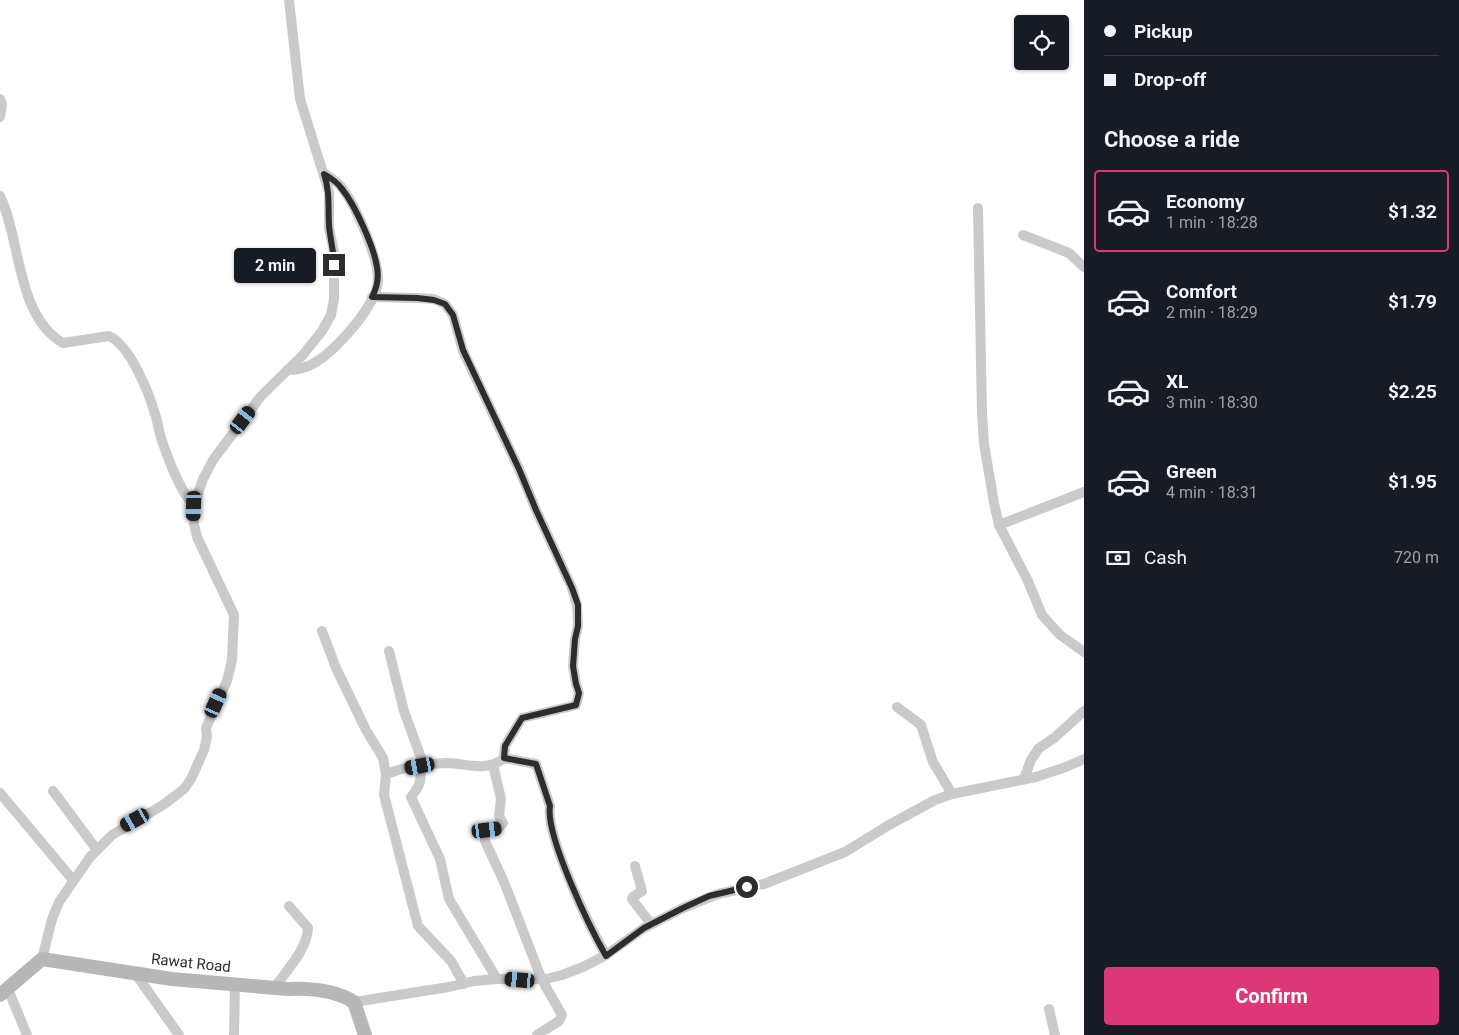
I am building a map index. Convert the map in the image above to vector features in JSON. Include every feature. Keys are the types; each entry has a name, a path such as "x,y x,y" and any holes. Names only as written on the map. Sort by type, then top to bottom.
{"main road":[{"name":"Rawat Road","path":"42,960 235,984 274,988 302,988 344,996 354,1002"},
{"path":"4,992 42,960"},
{"path":"354,1002 365,1035"}],"street":[{"path":"42,960 52,919 59,902 73,880 97,850 112,835 163,805 184,789 191,779 204,750 207,737 206,728 226,681 232,660 234,615 197,537 194,524 194,506 202,479 213,460 260,396 312,345 331,315 334,299 334,252 330,228 329,192 300,99 289,0"},
{"path":"0,99 2,104 0,117"},
{"path":"287,370 303,368 316,362 336,346 347,335 372,297 378,280 378,267 360,221 342,188 324,174"},
{"path":"0,196 7,212 26,292 36,314 51,334 63,343 109,336 122,345 136,368 150,401 176,476 187,498 194,506"},
{"path":"978,208 984,444 999,524 1027,579 1042,615 1060,635 1084,652"},
{"path":"1023,235 1069,253 1084,267"},
{"path":"372,297 434,300 445,304 453,315 463,350 519,469 578,605 578,626 573,666 579,693 576,705 522,718 505,746 504,758"},
{"path":"999,524 1084,492"},
{"path":"322,631 340,677 366,730 383,758 386,774 384,795 418,926 451,961 464,984"},
{"path":"389,650 404,711 422,766 419,786 411,796 440,859 449,899 497,979"},
{"path":"897,707 921,725 933,762 952,794"},
{"path":"1024,780 1031,760 1039,748 1054,738 1084,711"},
{"path":"386,774 447,763 478,767 493,765 504,758 536,764 550,806 549,813 554,838 590,927 606,956"},
{"path":"354,1002 497,979 542,980 562,976 606,956 644,928 709,896 764,884 845,852 935,800 952,794 1024,780 1066,767 1084,759"},
{"path":"493,765 501,799 499,816 503,823 498,828 487,830 484,834 542,980 562,1017 537,1035"},
{"path":"53,791 97,850"},
{"path":"0,793 73,880"},
{"path":"635,866 642,891 632,899 651,924"},
{"path":"274,988 303,946 307,935 308,928 288,906"},
{"path":"135,973 179,1035"},
{"path":"234,1035 235,984"},
{"path":"4,992 27,1035"},
{"path":"1049,1009 1055,1035"}],"route":[{"path":"334,265 329,192 324,174 342,188 352,203 372,250 378,267 378,280 372,297 434,300 445,304 453,315 463,350 572,588 578,605 578,626 573,666 579,693 576,705 522,718 509,737 505,746 504,758 536,764 550,806 549,813 554,838 590,927 606,956 644,928 683,908 709,896 747,887"}]}
